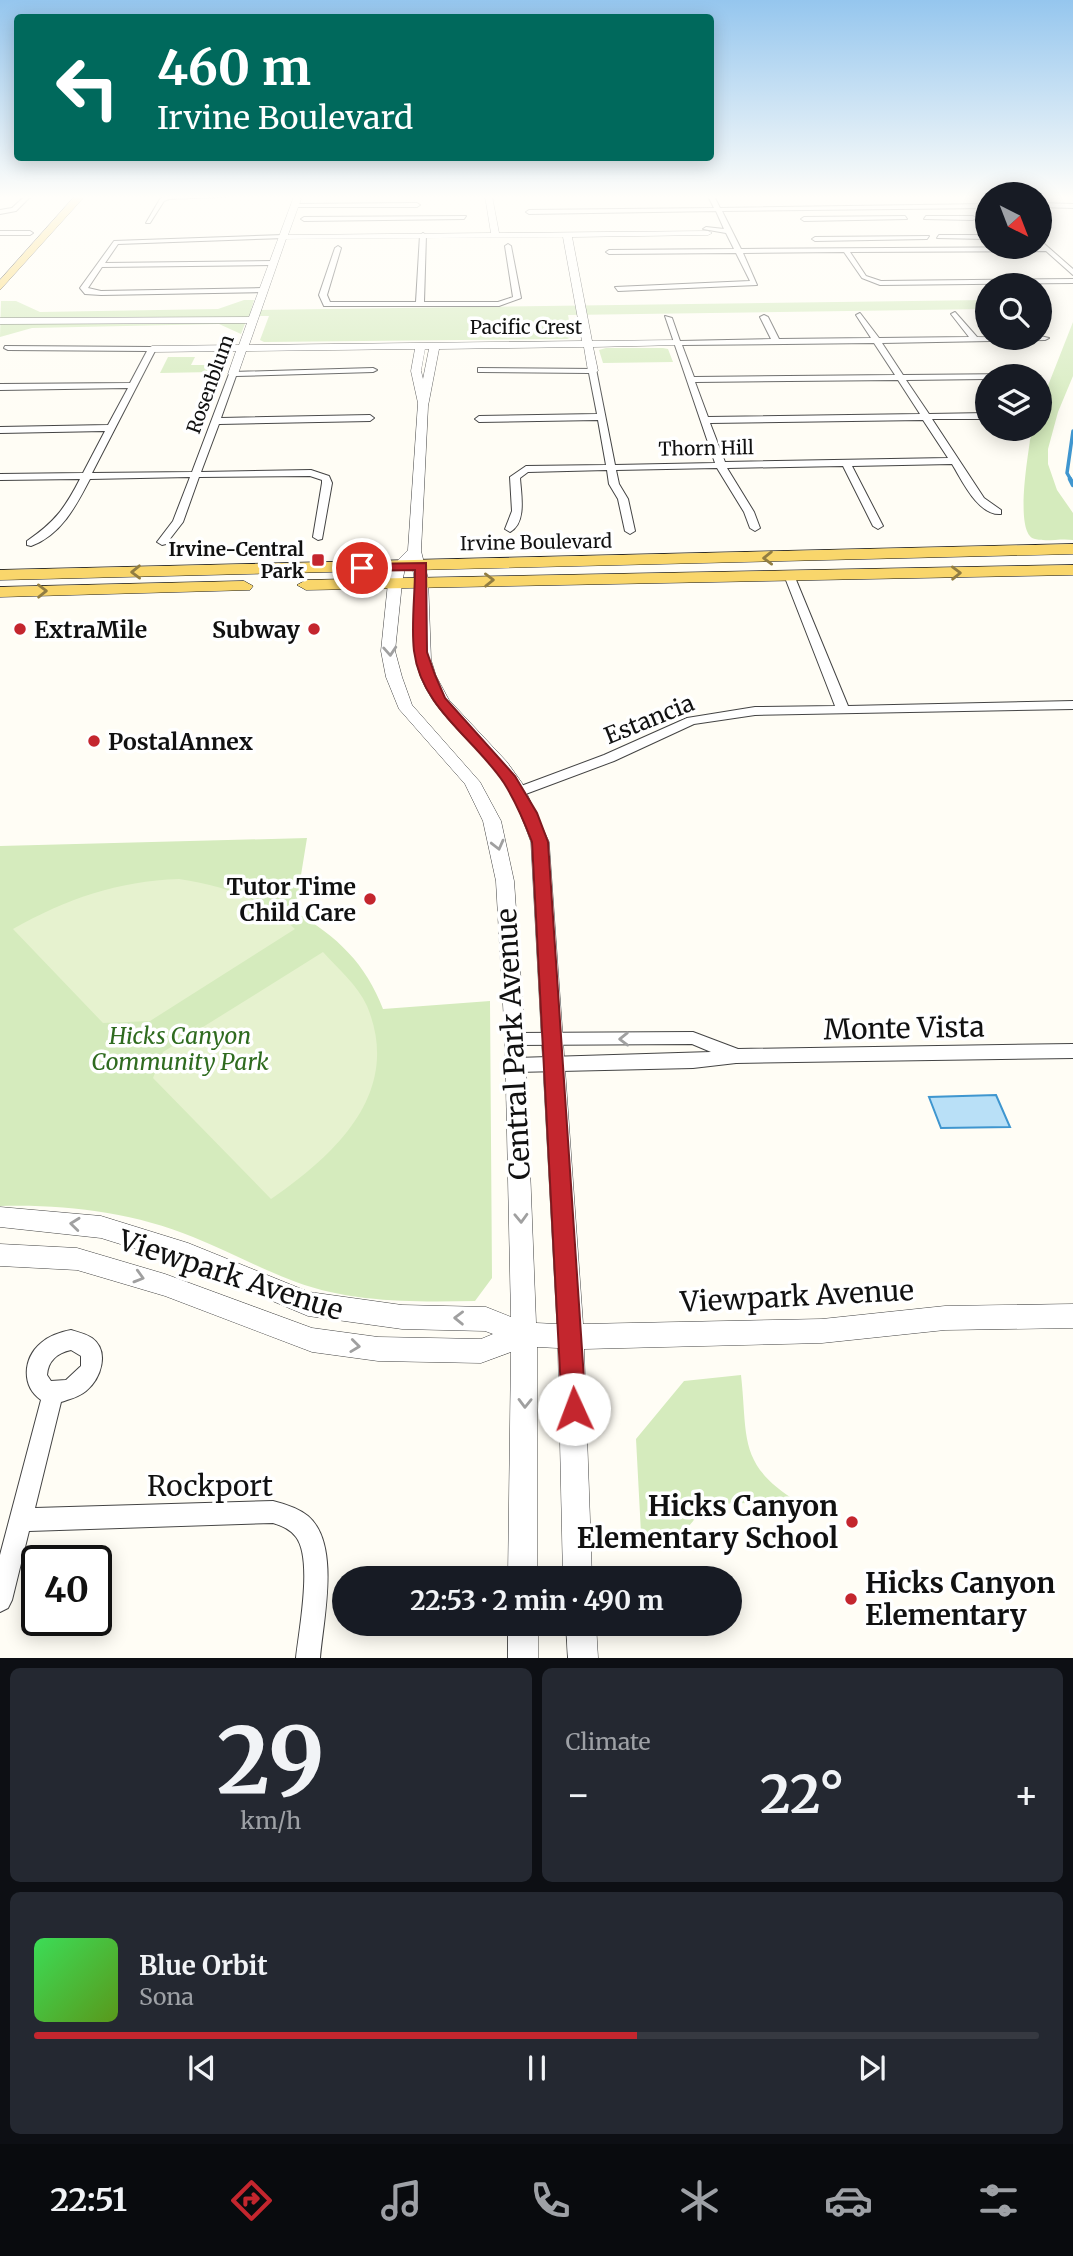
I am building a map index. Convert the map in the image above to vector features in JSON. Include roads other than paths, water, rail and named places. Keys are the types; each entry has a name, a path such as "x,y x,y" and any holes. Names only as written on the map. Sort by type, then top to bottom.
{"main road":[{"path":"0,287 12,273"},
{"name":"Irvine Boulevard","path":"0,592 396,575 419,566 935,554 1073,548"},
{"path":"789,575 804,566 910,563 935,554"},
{"name":"Irvine Boulevard","path":"419,566 789,575 1073,570"},
{"name":"Irvine Boulevard","path":"0,575 396,575"}],"street":[{"path":"94,273 83,288 88,292 262,290"},
{"name":"Rosenblum","path":"162,542 178,522 269,273"},
{"path":"330,273 323,295 327,304 420,305 509,303 517,298 513,273"},
{"path":"420,305 421,273"},
{"path":"575,273 614,484 623,499 630,531"},
{"path":"618,289 752,284 754,281 750,273"},
{"path":"861,273 880,284 1073,281"},
{"path":"956,314 975,339"},
{"path":"860,315 980,500 997,513"},
{"path":"0,321 254,317"},
{"path":"764,317 776,341"},
{"path":"668,318 720,465 755,528"},
{"name":"Pacific Crest","path":"8,348 152,349 975,339"},
{"name":"Central Park Avenue","path":"420,345 416,371 424,406"},
{"name":"Central Park Avenue","path":"435,345 424,406 419,566 421,652 439,699 466,733 500,766 518,792 540,842 572,1336 578,1566"},
{"path":"31,543 61,521 152,349"},
{"path":"233,374 373,370"},
{"path":"481,370 593,371"},
{"path":"690,380 975,376"},
{"path":"0,387 134,385"},
{"path":"705,420 975,416"},
{"path":"479,419 602,417"},
{"path":"215,421 370,418"},
{"path":"0,430 111,428"},
{"name":"Thorn Hill","path":"510,529 517,511 514,477 518,472 535,468 955,461"},
{"path":"846,463 878,526"},
{"path":"0,477 320,475 327,483 317,537"},
{"path":"396,575 419,566"},
{"name":"Central Park Avenue","path":"396,575 388,651 405,706 472,782 492,821 505,881 515,1040 524,1335 522,1566"},
{"path":"789,575 843,709"},
{"name":"Estancia","path":"518,792 708,717 755,711 1073,705"},
{"name":"Monte Vista","path":"515,1040 692,1038 736,1056"},
{"name":"Monte Vista","path":"516,1065 693,1061 736,1056 1073,1051"},
{"name":"Viewpark Avenue","path":"0,1217 101,1227 188,1254 308,1304 402,1317 486,1319 524,1335"},
{"name":"Viewpark Avenue","path":"0,1255 77,1259 165,1284 312,1340 378,1349 481,1350 524,1335 822,1331 945,1318 1073,1316"},
{"path":"0,1600 53,1393"},
{"name":"Rockport","path":"21,1520 273,1512 292,1518 306,1530 314,1547 315,1569 308,1657"},
{"path":"523,1636 523,1657"},
{"path":"582,1636 583,1657"}],"water":[{"path":"996,1095 1010,1127 941,1128 929,1097"}],"waterway":[{"path":"1071,480 1067,473 1073,431"},
{"path":"1070,479 1073,485"}],"place":[{"name":"Irvine-Central Park","path":"318,560"},
{"name":"ExtraMile","path":"20,629"},
{"name":"Subway","path":"314,629"},
{"name":"PostalAnnex","path":"94,741"},
{"name":"Tutor Time Child Care","path":"370,899"},
{"name":"Hicks Canyon Elementary School","path":"852,1522"},
{"name":"Hicks Canyon Elementary","path":"851,1599"}],"park label":[{"name":"Hicks Canyon Community Park","path":"180,1048"}]}
